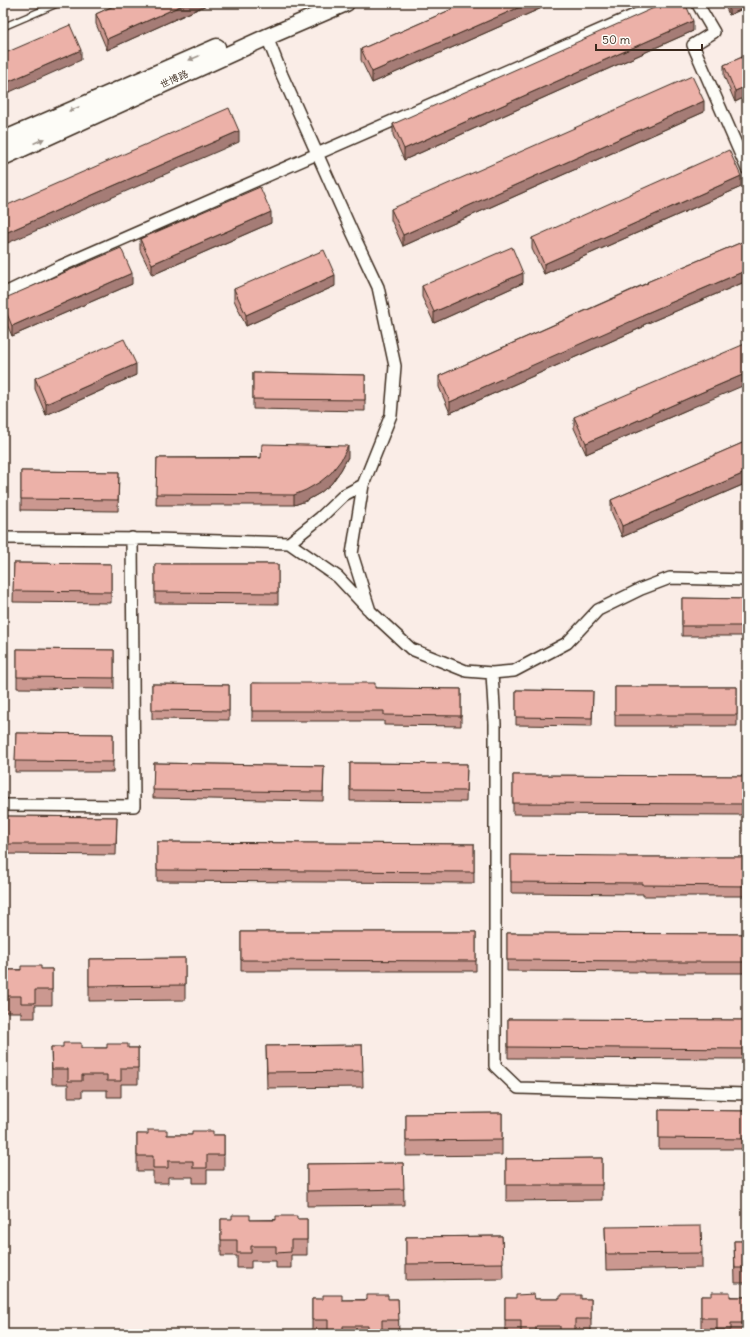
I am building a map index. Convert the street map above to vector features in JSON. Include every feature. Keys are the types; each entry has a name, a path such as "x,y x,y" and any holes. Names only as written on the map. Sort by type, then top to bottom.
{"main road":[{"name":"世博路","path":"3,140 319,3"},
{"name":"世博路","path":"3,157 267,37 346,3"}],"street":[{"path":"3,294 61,266 662,3"},
{"path":"697,3 714,32 693,45 747,169"},
{"path":"267,37 317,154 378,287 395,366 391,415 363,485 352,554 370,611"},
{"path":"289,543 320,518 344,495 363,485"},
{"path":"3,538 132,538 289,543 338,577 370,611 411,650 466,671 492,673 514,671 567,643 598,610 648,586 670,578 747,580"},
{"path":"3,805 134,806 132,538"},
{"path":"492,673 495,748 495,1066 518,1088 747,1094"}],"lane":[{"path":"3,27 59,3"}],"building":[{"path":"120,3 187,3 107,39 96,14"},
{"path":"466,3 529,3 372,72 361,49"},
{"path":"665,3 685,3 693,21 404,149 393,124"},
{"path":"70,25 81,50 3,84 3,54"},
{"path":"747,55 747,86 735,91 724,65"},
{"path":"692,76 704,101 403,235 391,209"},
{"path":"229,108 239,131 3,234 3,207"},
{"path":"729,150 741,176 544,264 532,238"},
{"path":"260,187 271,212 152,264 140,239"},
{"path":"747,240 747,270 642,315 643,316 450,402 439,376 648,283 647,282"},
{"path":"512,247 523,273 434,312 422,286"},
{"path":"121,248 132,273 12,326 3,304 3,299"},
{"path":"324,250 335,275 246,315 234,289"},
{"path":"124,339 136,364 46,404 35,378"},
{"path":"747,343 747,373 586,443 574,417"},
{"path":"253,373 365,375 365,400 253,399"},
{"path":"747,441 747,472 622,526 611,500"},
{"path":"262,444 348,446 341,460 331,473 320,482 294,495 156,494 157,458 261,458"},
{"path":"21,471 119,472 118,500 21,499"},
{"path":"14,563 111,564 111,592 13,591"},
{"path":"155,564 278,564 278,593 155,592"},
{"path":"682,598 747,599 747,626 682,626"},
{"path":"17,649 114,650 114,678 17,677"},
{"path":"252,683 375,683 375,688 461,689 461,716 384,715 384,711 252,711"},
{"path":"152,684 229,685 229,711 152,710"},
{"path":"615,687 737,687 737,715 615,715"},
{"path":"516,690 593,691 592,718 516,717"},
{"path":"16,733 113,734 113,762 15,761"},
{"path":"154,763 324,766 323,792 153,790"},
{"path":"350,763 467,764 466,791 350,790"},
{"path":"513,775 745,776 745,804 513,803"},
{"path":"3,816 117,817 116,844 3,844"},
{"path":"157,842 474,844 474,872 157,870"},
{"path":"511,855 747,857 747,886 643,885 643,883 511,882"},
{"path":"241,932 476,932 476,961 241,960"},
{"path":"507,933 747,934 747,962 507,960"},
{"path":"185,958 185,985 89,986 89,959"},
{"path":"21,966 41,966 41,969 52,969 52,990 35,990 35,1003 21,1003 21,996 3,996 3,970 21,970"},
{"path":"508,1019 747,1020 747,1049 508,1047"},
{"path":"63,1043 81,1043 81,1048 107,1048 107,1044 128,1044 128,1048 138,1048 138,1068 121,1068 121,1081 107,1081 107,1075 82,1075 82,1081 68,1081 68,1069 52,1069 51,1047 63,1047"},
{"path":"362,1045 363,1071 267,1072 266,1046"},
{"path":"659,1110 747,1111 747,1139 659,1138"},
{"path":"502,1113 502,1140 406,1141 406,1114"},
{"path":"148,1130 167,1130 167,1135 192,1135 192,1131 213,1131 213,1135 224,1135 224,1155 207,1155 207,1168 193,1168 193,1161 168,1161 168,1168 153,1168 153,1156 137,1156 137,1134 148,1134"},
{"path":"602,1158 602,1185 506,1185 506,1159"},
{"path":"403,1163 404,1189 307,1191 307,1164"},
{"path":"232,1215 250,1215 250,1220 276,1220 276,1216 297,1216 297,1219 307,1219 307,1240 291,1240 291,1252 276,1253 276,1246 251,1246 251,1253 237,1253 237,1240 221,1240 221,1219 232,1219"},
{"path":"701,1226 702,1253 606,1254 605,1227"},
{"path":"502,1236 503,1263 406,1264 406,1237"},
{"path":"734,1241 747,1241 747,1268 735,1268"},
{"path":"712,1292 730,1292 730,1297 747,1297 747,1323 731,1323 731,1330 717,1330 717,1318 701,1318 701,1296 712,1296"},
{"path":"534,1294 535,1299 560,1299 560,1295 581,1295 581,1299 591,1299 591,1319 575,1319 575,1332 560,1332 560,1326 536,1326 536,1332 521,1332 521,1320 505,1320 505,1298 516,1298 516,1295"},
{"path":"323,1295 342,1295 342,1300 367,1300 367,1295 388,1295 388,1299 398,1299 399,1320 382,1320 382,1332 368,1332 368,1326 343,1326 343,1332 328,1332 328,1320 312,1320 312,1299 323,1299"}]}
